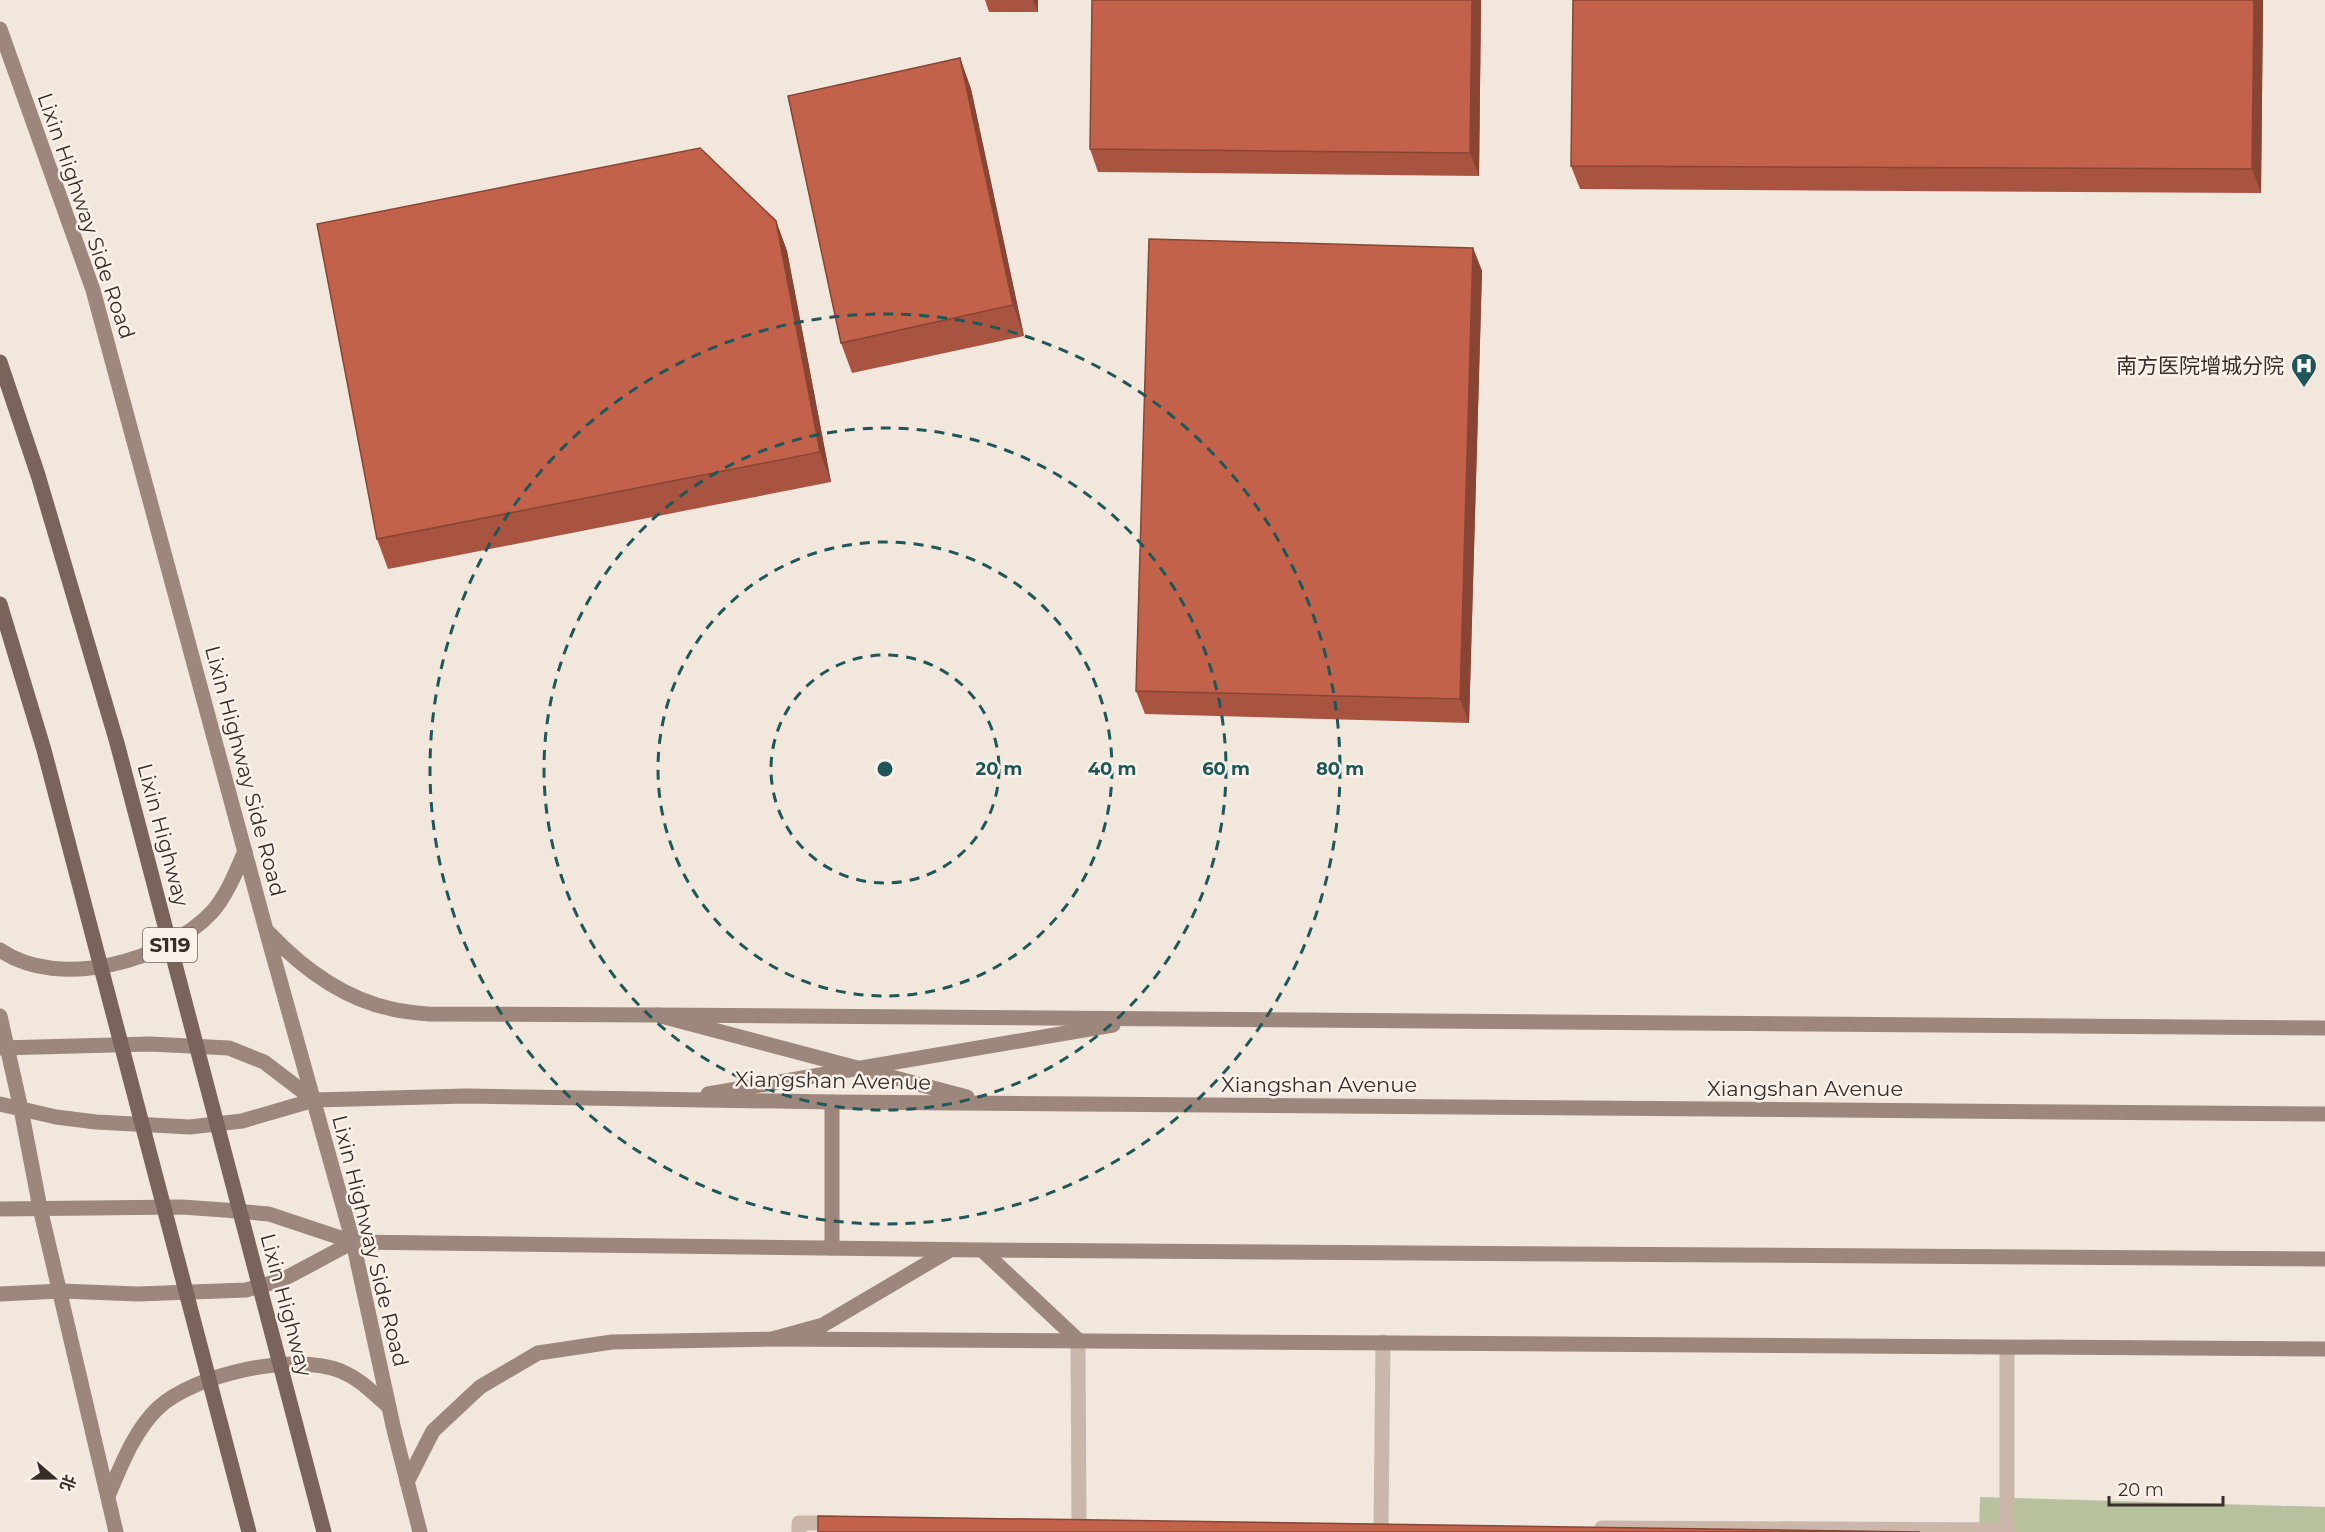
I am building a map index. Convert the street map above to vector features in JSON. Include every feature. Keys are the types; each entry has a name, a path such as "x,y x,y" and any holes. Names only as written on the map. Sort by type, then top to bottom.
{"main road":[{"name":"Lixin Highway Side Road","path":"0,29 93,290 353,1242 388,1406 420,1532"},
{"name":"Lixin Highway","path":"0,362 38,475 117,743 324,1532"},
{"path":"0,604 44,750 249,1532"},
{"path":"0,950 7,955 38,966 67,970 116,963 144,955 192,931 213,910 230,885 245,851"},
{"path":"266,930 290,956 359,999 393,1010 429,1014 2325,1028"},
{"path":"0,1016 2,1045 21,1109 40,1208 116,1532"},
{"path":"657,1016 991,1103"},
{"path":"670,1101 1155,1018"},
{"path":"2,1045 150,1044 229,1048 264,1062 314,1100"},
{"name":"Xiangshan Avenue","path":"0,1104 56,1117 96,1122 190,1126 242,1121 314,1100 466,1096 670,1101 2325,1114"},
{"path":"832,1102 832,1248"},
{"path":"0,1209 182,1207 269,1214 353,1242 982,1250 2325,1259"},
{"path":"0,1294 61,1291 138,1294 246,1290 282,1280 353,1242"},
{"path":"772,1339 823,1325 950,1249"},
{"path":"982,1250 1078,1340"},
{"path":"408,1482 433,1431 480,1387 538,1353 612,1342 772,1339 1383,1341 2325,1349"},
{"path":"108,1496 139,1433 158,1408 190,1388 233,1372 265,1365 307,1363 324,1366 359,1380 388,1406"}],"lane":[{"path":"1078,1340 1079,1524"},
{"path":"1381,1526 1383,1341"},
{"path":"1582,1527 2007,1531 2007,1348"},
{"path":"799,1532 799,1523 857,1523"}],"green space":[{"path":"1980,1497 2325,1507 2325,1532 1979,1532"}],"building":[{"path":"1092,0 1472,0 1470,153 1090,149"},
{"path":"1573,0 2254,0 2252,169 1571,166"},
{"path":"960,58 1013,305 841,343 788,96"},
{"path":"700,148 776,221 820,452 377,539 317,224"},
{"path":"1149,239 1473,248 1460,699 1136,691"},
{"path":"818,1516 1920,1532 818,1532"}],"place":[{"name":"南方医院增城分院","path":"2304,389"}]}
